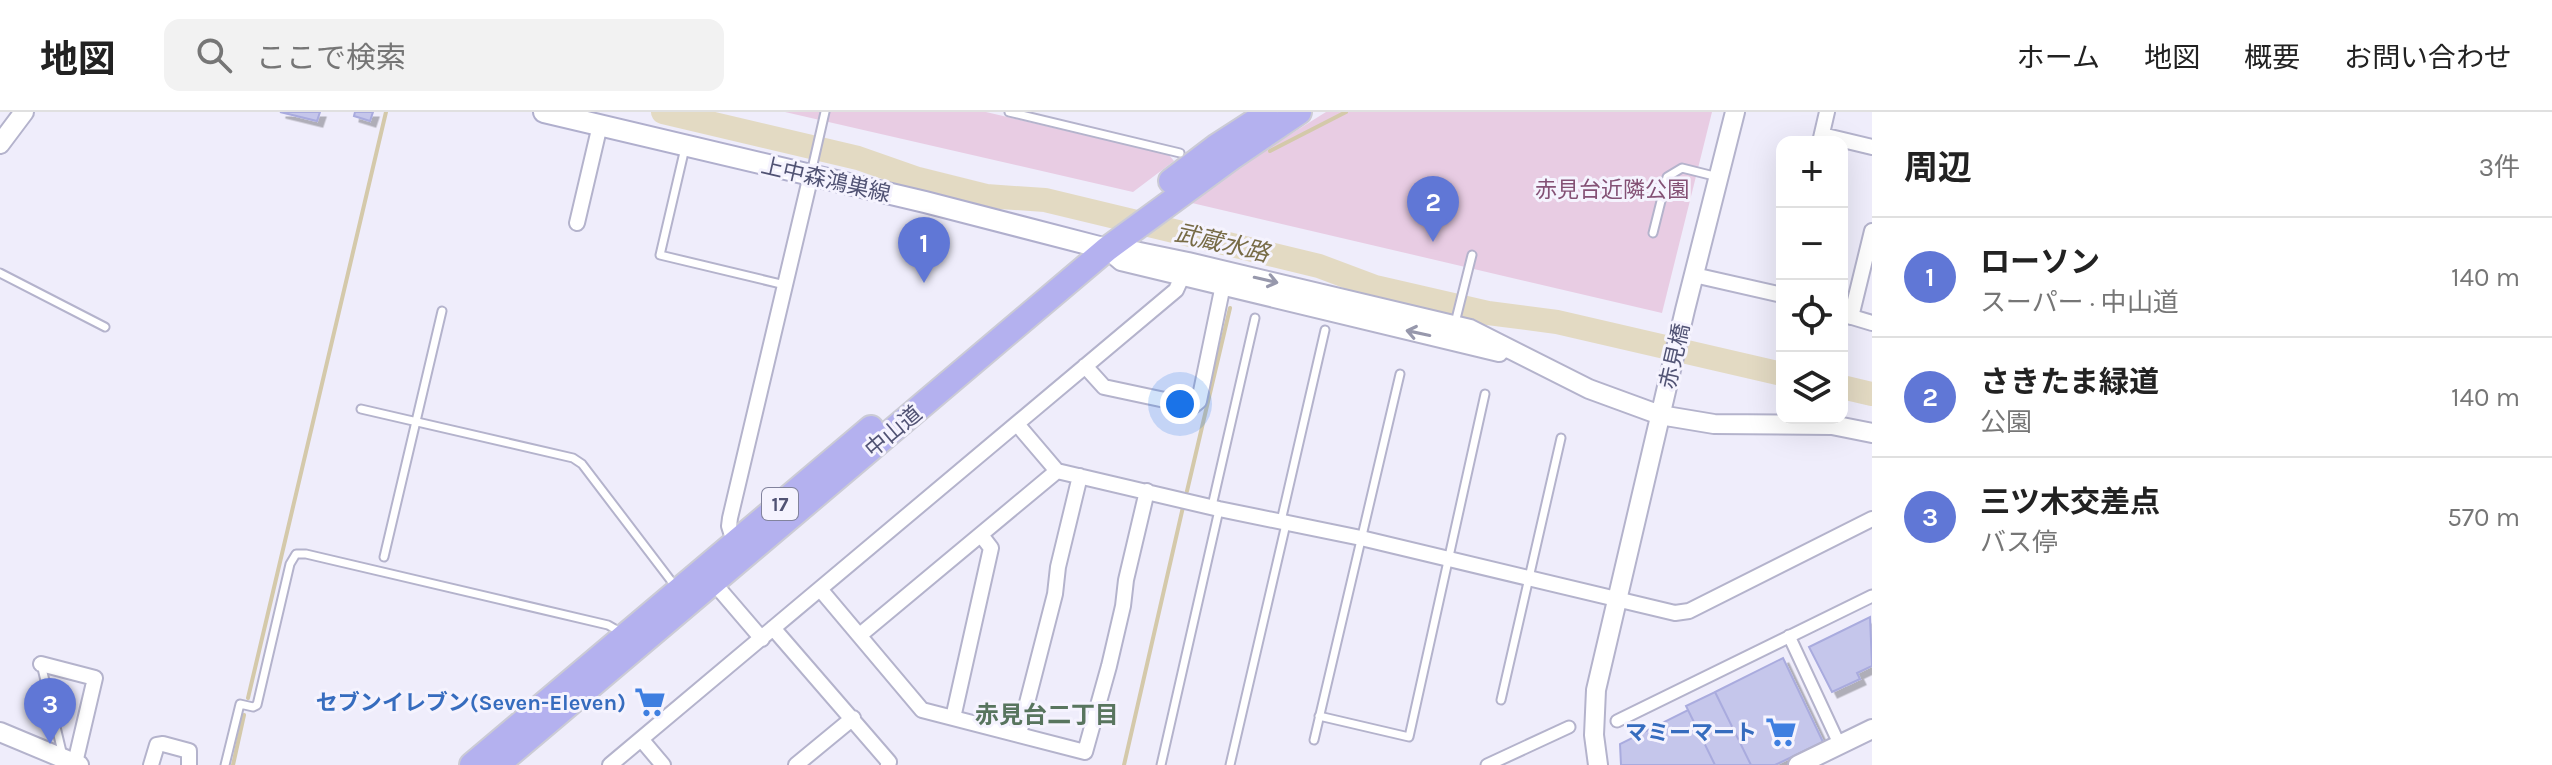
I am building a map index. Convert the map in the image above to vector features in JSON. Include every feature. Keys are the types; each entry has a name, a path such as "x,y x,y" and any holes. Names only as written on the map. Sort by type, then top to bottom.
{"highway":[{"name":"中山道","path":"472,765 734,542 1148,208 1217,146 1271,112"},
{"name":"中山道","path":"1148,208 1299,112"},
{"name":"中山道","path":"497,765 714,583 1106,241"}],"main road":[{"name":"上中森鴻巣線","path":"544,112 686,145 812,169 1106,241"}],"street":[{"path":"0,144 24,112"},
{"name":"赤見橋","path":"1598,765 1594,735 1596,690 1735,112"},
{"path":"1821,136 1827,112"},
{"path":"577,223 600,125"},
{"path":"1848,143 1872,147"},
{"path":"734,542 730,518 812,169"},
{"path":"1848,309 1872,231"},
{"path":"1106,241 1223,285 1454,326"},
{"path":"1186,269 1454,326 1497,341 1521,357 1618,402 1662,408 1714,424 1832,425 1872,433"},
{"path":"610,765 1176,290 1186,269"},
{"path":"1694,275 1776,294"},
{"path":"1085,366 1104,387 1193,406 1199,401 1223,285"},
{"path":"1848,317 1872,323"},
{"path":"1017,424 1057,471 1361,538 1675,613 1689,611 1872,519"},
{"path":"860,635 1057,471"},
{"path":"1019,734 1055,594 1058,567 1080,476"},
{"path":"820,589 922,710 1085,752 1109,666 1147,491"},
{"path":"953,718 991,548 981,535"},
{"path":"714,583 762,639"},
{"path":"1617,721 1872,596"},
{"path":"773,628 853,718 889,762 888,765"},
{"path":"1789,636 1836,737"},
{"path":"2,736 72,762 95,678 41,664"},
{"path":"796,765 853,718"},
{"path":"1487,765 1569,727"},
{"path":"1798,765 1872,729"},
{"path":"641,739 663,765"},
{"path":"151,765 157,745 163,744 189,751 189,765"}],"lane":[{"path":"812,169 825,112"},
{"path":"1009,112 1180,153"},
{"path":"686,145 660,255 785,285"},
{"path":"1653,233 1667,177 1682,168 1720,178"},
{"path":"1454,326 1472,255"},
{"path":"0,273 105,327"},
{"path":"384,557 442,311"},
{"path":"1161,765 1255,318"},
{"path":"1230,765 1325,330"},
{"path":"1314,740 1400,374"},
{"path":"1319,716 1409,737 1485,394"},
{"path":"361,409 573,458 582,464 677,590"},
{"path":"1501,700 1561,438"},
{"path":"225,765 240,704 257,705 290,564 296,554 608,625 624,634"},
{"path":"41,664 72,762"}],"green space":[{"path":"785,112 986,112 1169,155 1174,161 1133,192"},
{"name":"赤見台近隣公園","path":"1326,112 1712,112 1662,313 1192,203 1243,164"}],"building":[{"path":"280,112 320,112 317,121"},
{"path":"355,112 373,112 370,121 354,116"},
{"path":"1870,617 1872,666 1857,673 1860,679 1832,692 1809,647"},
{"path":"1783,658 1823,742 1775,765 1751,765 1715,692"},
{"path":"1715,692 1751,765 1715,765 1686,706"},
{"path":"1688,710 1715,765 1621,765 1620,744"}],"waterway":[{"path":"248,698 386,112"},
{"name":"武蔵水路","path":"663,112 858,158 918,179 986,196 1045,200 1319,266 1375,287 1488,313 1557,322 1776,373"},
{"path":"1270,151 1346,112"},
{"path":"1187,491 1230,308"},
{"name":"武蔵水路","path":"1848,388 1872,394"},
{"path":"1124,765 1183,507"},
{"path":"233,765 244,715"}],"place":[{"name":"さきたま緑道","path":"1433,242"},
{"name":"ローソン","path":"924,283"},
{"name":"セブンイレブン(Seven-Eleven)","path":"650,702"},
{"name":"マミーマート","path":"1781,732"},
{"name":"三ツ木交差点","path":"50,744"}],"district":[{"name":"赤見台二丁目","path":"1047,715"}]}
